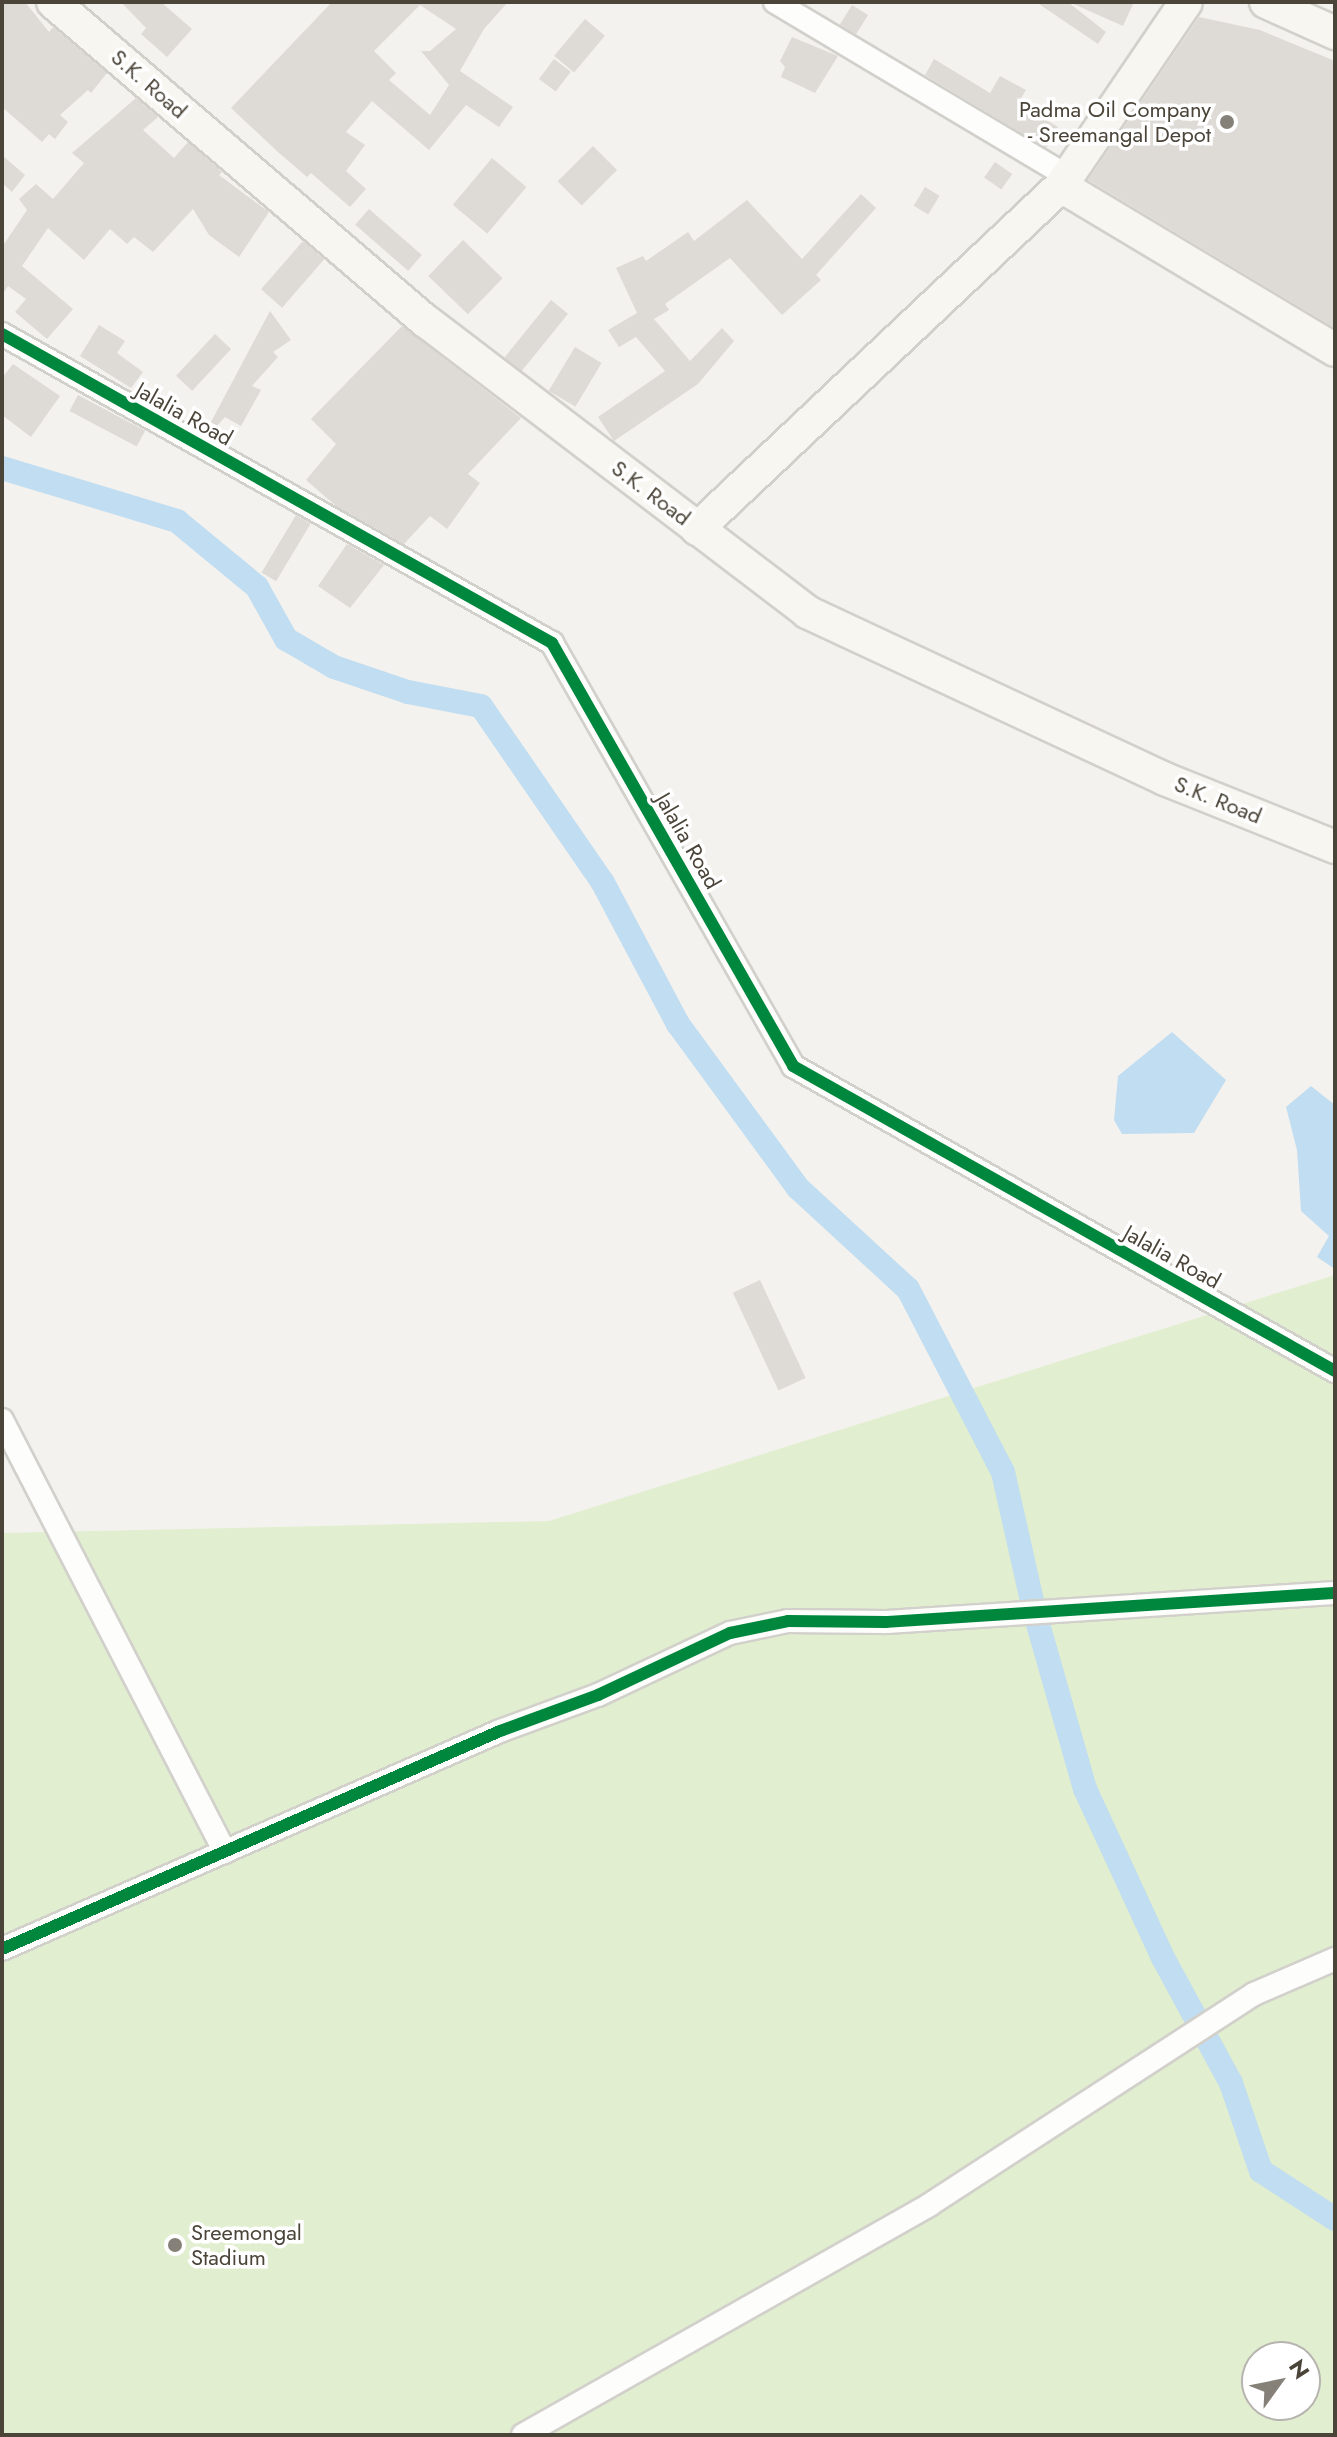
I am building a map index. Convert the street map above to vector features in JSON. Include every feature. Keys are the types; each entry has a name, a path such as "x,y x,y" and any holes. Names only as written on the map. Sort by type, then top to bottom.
{"main road":[{"name":"S.K. Road","path":"53,2 427,322 807,612 1165,779 1335,847"},
{"path":"697,529 1064,181 1186,2"},
{"path":"1266,2 1335,33"},
{"path":"1064,181 1335,350"}],"street":[{"path":"775,2 1064,181"},
{"name":"Jalalia Road","path":"2,334 552,643 793,1066 1335,1371"},
{"path":"2,1420 225,1852"},
{"path":"2,1949 500,1731 598,1695 730,1633 788,1621 886,1622 1335,1593"},
{"path":"523,2435 929,2205 1243,2001 1335,1959"}],"green space":[{"path":"1335,1275 1335,2435 2,2435 2,1533 549,1521"}],"water":[{"path":"1172,1032 1226,1080 1194,1133 1122,1134 1114,1120 1118,1076"},
{"path":"1311,1086 1335,1105 1335,1269 1317,1257 1329,1236 1301,1211 1297,1150 1286,1107"}],"building":[{"path":"2,2 25,2 49,32 53,27 107,73 91,93 88,90 60,115 68,122 55,139 49,134 42,142 2,107"},
{"path":"121,2 161,2 192,29 167,57 141,34 146,28"},
{"path":"332,2 508,2 484,29 460,71 513,107 499,127 466,105 429,150 372,101 346,132 365,145 346,171 366,189 350,207 311,173 307,177 231,108","holes":["420,5 456,29 430,51 421,51 449,85 430,115 389,80 396,73 374,51"]},
{"path":"1036,2 1068,2 1106,32 1098,44"},
{"path":"1069,2 1134,2 1123,26"},
{"path":"852,5 868,15 856,35 840,25"},
{"name":"Padma Oil Company - Sreemangal Depot","path":"1199,17 1260,30 1335,61 1335,328 1088,180"},
{"path":"585,19 605,36 574,72 554,56"},
{"path":"792,37 838,56 815,93 781,77 785,67 780,61"},
{"path":"554,59 571,72 556,92 539,79"},
{"path":"934,59 990,93 1000,76 1026,90 1018,103 1058,127 1046,148 925,75"},
{"path":"136,98 158,117 143,130 174,158 188,142 222,172 219,175 269,212 239,257 209,235 193,209 153,252 134,237 127,244 110,229 84,260 48,228 22,266 73,309 47,339 15,312 26,299 8,286 2,295 2,247 27,210 19,199 36,184 53,199 84,163 72,153"},
{"path":"593,146 617,170 582,205 558,181"},
{"path":"2,155 25,175 12,192 2,183"},
{"path":"492,158 526,187 487,234 453,205"},
{"path":"995,162 1012,174 1001,190 984,178"},
{"path":"925,187 940,196 928,215 914,206"},
{"path":"861,194 876,208 816,275 821,280 782,315 730,258 665,304 669,310 654,319 690,361 722,328 734,341 698,384 614,441 598,417 665,371 636,337 619,347 608,330 637,313 616,268 643,256 646,261 688,232 694,241 747,200 802,259"},
{"path":"369,209 422,255 408,271 355,225"},
{"path":"463,240 503,278 468,314 428,276"},
{"path":"303,241 324,259 282,308 261,289"},
{"path":"551,300 568,314 522,371 504,358"},
{"path":"270,311 291,340 273,352 278,357 252,386 261,390 241,426 225,417 217,426 211,422"},
{"path":"99,325 125,341 117,353 143,372 131,388 80,356"},
{"path":"402,326 521,418 468,474 480,483 447,529 430,516 404,544 336,506 306,480 336,444 311,419"},
{"path":"215,334 231,349 192,391 176,376"},
{"path":"575,347 602,363 575,407 549,391"},
{"path":"13,364 60,396 31,437 2,415 2,378"},
{"path":"78,395 145,431 137,447 70,411"},
{"path":"296,515 311,524 276,581 261,572"},
{"path":"347,544 384,565 350,608 318,586"},
{"path":"760,1280 806,1378 778,1391 733,1293"}],"waterway":[{"path":"2,468 177,521 257,587 286,639 334,667 408,692 481,706 603,883 678,1024 798,1188 908,1289 1003,1472 1034,1610 1085,1789 1162,1956 1231,2083 1261,2171 1335,2219"}],"cycle path":[{"path":"2,334 552,643 793,1066 1335,1371"},
{"path":"2,1949 500,1731 598,1695 730,1633 788,1621 886,1622 1335,1593"}],"place":[{"name":"Padma Oil Company - Sreemangal Depot","path":"1227,122"},
{"name":"Sreemongal Stadium","path":"175,2245"}]}
